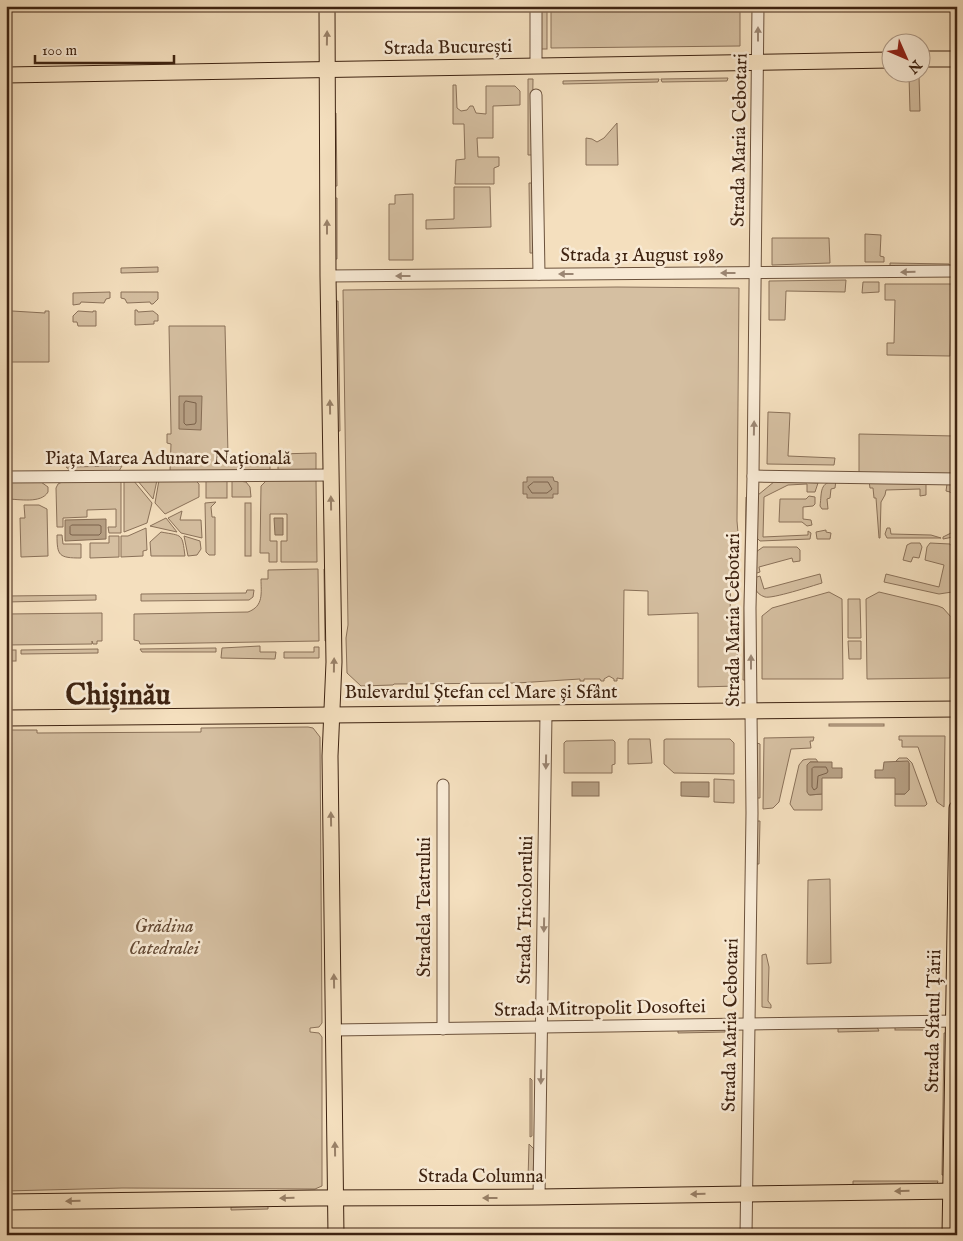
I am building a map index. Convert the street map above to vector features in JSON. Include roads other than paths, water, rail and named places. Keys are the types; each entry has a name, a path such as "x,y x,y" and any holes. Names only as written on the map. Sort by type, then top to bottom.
{"main road":[{"path":"327,6 328,276 334,662 330,756 336,1235"},
{"path":"930,59 957,59"},
{"name":"Strada București","path":"6,75 880,60"},
{"name":"Bulevardul Ștefan cel Mare și Sfânt","path":"6,718 957,709"},
{"name":"Strada Sfatul Țării","path":"950,1235 954,1191 957,808"},
{"name":"Strada Columna","path":"6,1202 954,1191"}],"street":[{"path":"536,6 536,66"},
{"name":"Strada Maria Cebotari","path":"746,1235 752,812 750,608 758,6"},
{"path":"536,96 539,274"},
{"name":"Strada 31 August 1989","path":"328,276 957,271"},
{"name":"Piața Marea Adunare Națională","path":"6,477 331,476"},
{"path":"753,476 957,479"},
{"name":"Strada Tricolorului","path":"539,1197 546,714"},
{"name":"Stradela Teatrului","path":"443,785 443,1029"},
{"name":"Strada Mitropolit Dosoftei","path":"334,1030 955,1021"}],"water":[{"path":"179,396 202,396 201,430 179,429"},
{"path":"527,477 553,477 554,481 558,482 558,494 553,494 553,498 527,498 527,494 523,494 523,482 527,482"},
{"path":"274,518 283,518 283,535 275,535"},
{"path":"106,519 106,539 65,541 65,520"},
{"path":"908,761 909,790 905,794 895,794 895,778 875,778 875,770 883,770 884,762"},
{"path":"810,762 832,762 832,768 842,768 842,778 822,778 822,794 809,795 807,792 807,765"},
{"path":"572,782 599,782 599,796 572,796"},
{"path":"681,782 709,782 709,797 681,796"}],"district":[{"name":"Chișinău","path":"118,696"}],"park label":[{"name":"Grădina Catedralei","path":"164,938"}]}
